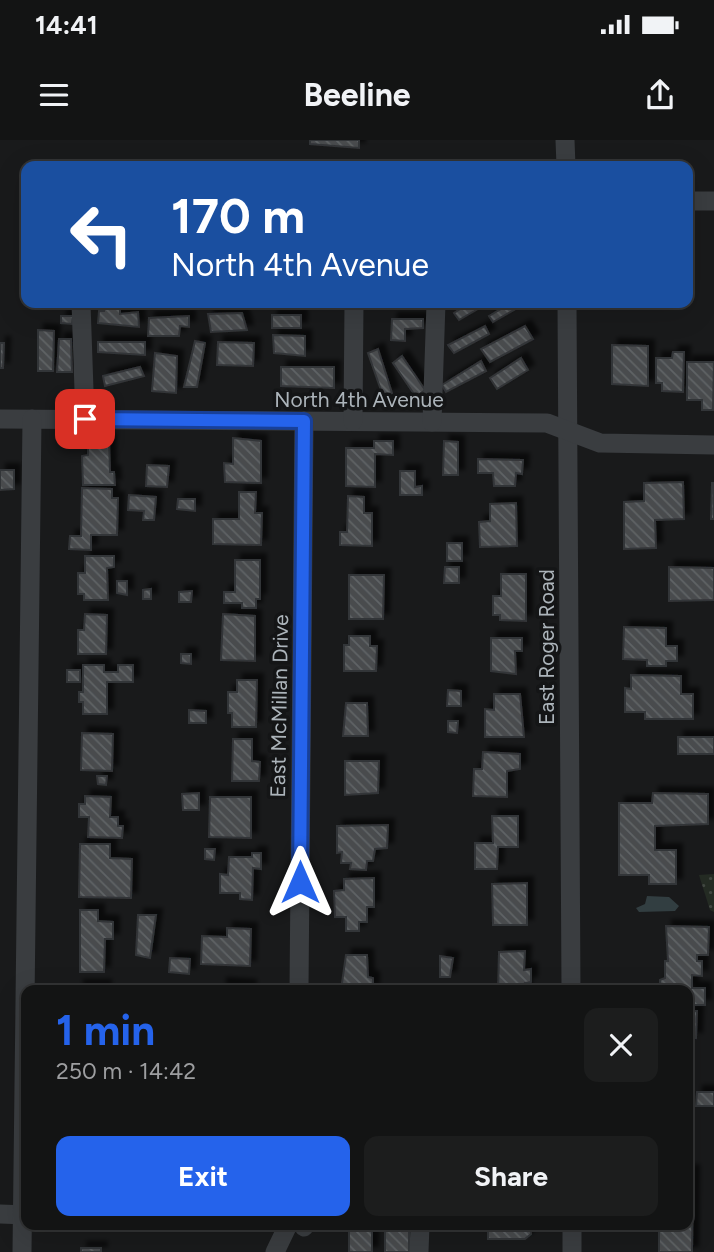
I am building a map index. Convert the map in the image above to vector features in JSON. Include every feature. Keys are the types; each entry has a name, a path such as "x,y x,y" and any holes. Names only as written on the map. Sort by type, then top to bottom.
{"street":[{"path":"565,140 566,161"},
{"path":"693,201 714,201"},
{"path":"81,308 85,419"},
{"path":"353,421 354,308"},
{"path":"432,422 436,308"},
{"name":"East Roger Road","path":"567,308 571,985"},
{"name":"North 4th Avenue","path":"0,419 547,423 568,433 611,444 714,445"},
{"path":"27,985 32,419"},
{"name":"East McMillan Drive","path":"299,985 304,421"},
{"path":"0,1214 21,1215"},
{"path":"22,1252 24,1230"},
{"path":"275,1252 294,1230"},
{"path":"419,1252 420,1230"},
{"path":"572,1230 572,1252"}],"shaded area":[{"path":"714,874 714,912 710,910 699,875"},
{"path":"647,896 669,897 679,906 675,911 639,912 636,908 645,904"}],"building":[{"path":"310,140 359,140 359,148 310,144"},
{"path":"104,308 120,308 120,314 138,312 139,327 98,323 99,311 104,311"},
{"path":"479,308 459,320 454,313 460,309"},
{"path":"503,308 517,308 493,322 489,316"},
{"path":"242,313 247,330 211,332 208,314"},
{"path":"272,315 301,315 301,328 272,328"},
{"path":"61,316 73,316 72,324 61,323"},
{"path":"189,316 189,327 180,326 179,336 148,336 149,318"},
{"path":"392,319 423,319 423,328 405,329 405,341 391,340"},
{"path":"485,326 489,334 454,353 448,345"},
{"path":"525,326 533,339 490,362 481,349"},
{"path":"38,330 54,331 53,371 38,371"},
{"path":"273,335 305,336 305,356 274,353"},
{"path":"59,339 71,339 72,372 57,372"},
{"path":"195,341 205,343 197,387 184,387"},
{"path":"98,342 145,342 145,355 98,352"},
{"path":"218,342 254,343 253,366 217,365"},
{"path":"0,343 4,343 3,368 0,368"},
{"path":"612,345 648,346 648,386 612,384"},
{"path":"378,349 392,393 383,396 368,353"},
{"path":"673,352 684,352 683,392 662,391 662,383 656,383 656,358 672,358"},
{"path":"155,353 177,356 176,393 152,391"},
{"path":"402,356 425,390 416,397 393,363"},
{"path":"521,358 528,370 497,389 490,378"},
{"path":"481,361 486,371 446,392 442,385"},
{"path":"687,362 714,362 713,410 702,410 702,400 687,400"},
{"path":"140,367 144,376 105,386 103,376"},
{"path":"281,367 334,367 334,388 281,386"},
{"path":"233,438 261,441 261,483 225,482 224,463 233,464"},
{"path":"88,440 109,440 110,472 114,472 115,485 83,485 82,456 88,455"},
{"path":"374,441 393,441 393,455 375,454 375,487 346,486 346,448 374,448"},
{"path":"444,441 458,442 458,475 443,475"},
{"path":"478,459 523,460 522,474 516,473 515,486 494,486 493,473 478,473"},
{"path":"147,465 169,466 167,487 146,486"},
{"path":"0,470 14,470 14,489 0,490"},
{"path":"400,471 415,471 415,487 422,486 422,495 400,495"},
{"path":"683,482 684,519 655,520 656,548 624,549 624,502 644,501 644,483"},
{"path":"714,483 714,519 711,519"},
{"path":"82,488 112,489 112,498 118,498 117,535 91,535 91,550 69,549 70,536 81,536"},
{"path":"239,492 256,492 255,513 262,513 261,545 213,544 213,519 239,519"},
{"path":"129,495 156,497 154,520 143,520 144,511 128,510"},
{"path":"348,496 364,497 364,513 372,513 372,546 340,545 340,532 347,532"},
{"path":"178,499 195,499 195,511 177,509"},
{"path":"516,503 517,546 480,547 479,522 490,521 490,504"},
{"path":"447,543 462,543 462,561 447,561"},
{"path":"85,556 114,556 114,567 107,568 108,600 84,600 84,594 78,594 78,573 85,573"},
{"path":"235,560 260,560 260,599 256,599 256,608 242,608 242,603 224,603 224,592 235,592"},
{"path":"445,567 459,567 459,583 444,583"},
{"path":"669,567 714,568 714,600 669,601"},
{"path":"501,574 526,574 526,621 500,620 500,615 493,615 493,596 501,596"},
{"path":"349,575 384,575 383,619 349,619"},
{"path":"117,581 127,581 127,595 117,593"},
{"path":"151,589 151,599 143,599 143,590"},
{"path":"192,591 191,602 179,602 179,592"},
{"path":"85,614 107,615 106,654 78,654 78,630 84,630"},
{"path":"223,614 255,616 255,661 221,660"},
{"path":"624,627 666,628 666,646 677,646 677,661 666,661 666,666 647,666 647,660 623,659"},
{"path":"349,636 370,636 370,646 377,646 376,671 344,671 344,645 349,645"},
{"path":"491,638 522,638 522,651 515,651 516,674 491,671"},
{"path":"181,654 191,654 191,664 181,663"},
{"path":"83,665 104,665 104,672 118,672 118,665 133,665 133,682 107,682 107,714 83,714 83,702 79,702 79,692 83,692"},
{"path":"67,670 80,670 80,682 67,682"},
{"path":"631,675 681,676 681,694 693,694 693,719 645,719 645,712 625,712 625,688 631,689"},
{"path":"237,680 257,680 256,727 232,727 232,713 228,713 228,692 237,692"},
{"path":"448,690 461,691 461,706 447,706"},
{"path":"494,694 520,694 524,737 485,737 485,709 494,710"},
{"path":"346,703 367,703 368,736 343,736"},
{"path":"189,710 206,711 206,723 189,723"},
{"path":"448,721 458,721 457,733 448,732"},
{"path":"82,733 113,734 112,771 81,770"},
{"path":"678,737 714,737 714,754 678,754"},
{"path":"233,739 252,739 252,761 260,762 259,781 232,781"},
{"path":"483,752 520,754 520,769 507,771 507,797 473,796 474,769 482,769"},
{"path":"345,761 379,761 378,793 345,795"},
{"path":"97,776 107,776 106,785 98,784"},
{"path":"199,793 199,810 183,810 182,794"},
{"path":"653,793 708,794 708,824 655,826 655,850 676,850 676,884 649,884 649,875 619,875 619,803 652,803"},
{"path":"85,796 111,797 110,817 118,817 118,826 123,826 122,838 88,837 89,817 79,817 79,804 85,804"},
{"path":"210,797 251,797 251,838 209,837"},
{"path":"492,816 518,816 518,847 498,847 497,869 475,869 475,843 493,843"},
{"path":"388,825 387,848 375,849 373,861 367,861 366,870 350,869 351,863 341,863 342,852 337,853 337,826"},
{"path":"80,844 110,844 110,858 132,859 131,898 79,897"},
{"path":"205,849 215,849 214,860 205,859"},
{"path":"252,853 261,853 261,869 253,868 252,900 240,899 240,893 220,893 220,874 228,875 229,857 252,857"},
{"path":"374,878 374,907 367,907 367,922 359,922 359,931 346,931 346,917 335,917 334,891 344,890 344,879"},
{"path":"527,883 527,925 493,925 492,884"},
{"path":"80,910 98,910 98,921 113,922 113,939 105,939 104,972 80,972"},
{"path":"138,915 156,915 150,958 136,955"},
{"path":"666,926 709,927 708,955 697,955 697,961 702,961 702,976 692,975 692,985 660,985 660,980 665,978 665,961 668,961"},
{"path":"227,928 251,929 250,966 201,964 202,936 227,937"},
{"path":"525,951 524,970 531,969 531,982 525,985 498,985 499,952"},
{"path":"346,955 367,955 368,977 373,978 373,985 342,985"},
{"path":"440,956 453,958 450,977 440,977"},
{"path":"170,958 190,959 189,974 169,972"},
{"path":"693,988 705,988 705,1005 693,1005"},
{"path":"693,1011 697,1011 696,1038 693,1038"},
{"path":"697,1092 714,1092 714,1106 696,1106"},
{"path":"349,1230 372,1230 372,1252 349,1252"},
{"path":"385,1230 409,1230 409,1252 385,1252"},
{"path":"488,1230 531,1230 531,1234 525,1239 488,1239"},
{"path":"659,1230 692,1230 692,1252 659,1252"},
{"path":"81,1248 101,1248 101,1252 81,1252"}],"route":[{"path":"85,419 304,421 300,882"}]}
